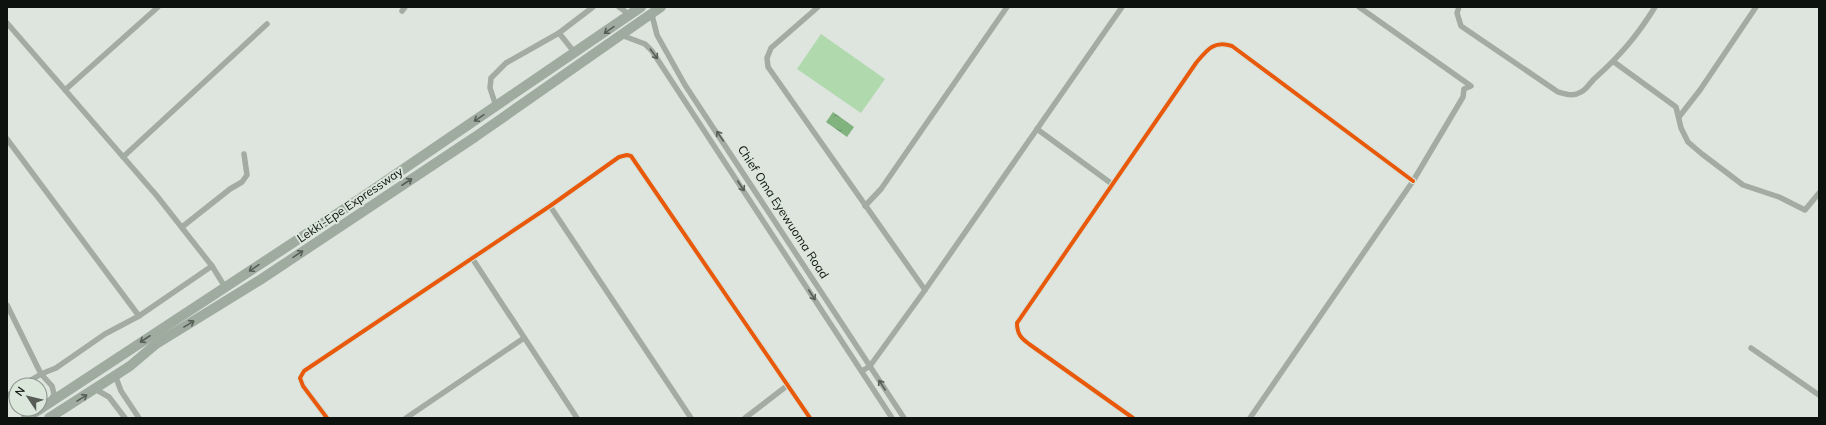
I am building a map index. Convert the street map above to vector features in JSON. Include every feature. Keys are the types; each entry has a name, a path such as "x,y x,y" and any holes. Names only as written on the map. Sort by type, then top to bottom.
{"highway":[{"name":"Lekki-Epe Expressway","path":"50,402 379,186 575,54 641,7"},
{"name":"Lekki-Epe Expressway","path":"49,418 130,366 156,344 260,280 475,137 662,7"},
{"path":"379,186 386,196"}],"street":[{"path":"65,90 158,7"},
{"path":"496,106 490,88 491,78 506,63 559,33 593,7"},
{"path":"619,7 630,15"},
{"path":"818,7 771,48 767,58 768,66 925,290"},
{"path":"865,206 881,189 1007,7"},
{"path":"862,371 870,366 925,290 1122,7"},
{"path":"1250,418 1413,181 1463,97 1464,89 1471,86 1359,7"},
{"path":"1459,7 1457,13 1461,26 1558,92 1571,96 1582,92 1592,80 1614,62 1642,29 1656,7"},
{"path":"1679,117 1700,90 1756,7"},
{"name":"Chief Oma Eyewuoma Road","path":"652,14 657,35 686,85 904,418"},
{"path":"7,23 182,226 212,266 225,287"},
{"path":"123,157 267,24"},
{"path":"559,33 575,54"},
{"name":"Chief Oma Eyewuoma Road","path":"621,35 645,44 652,51 892,418"},
{"path":"1133,418 1029,344 1017,331 1017,324 1023,313 1196,63 1208,50 1216,44 1224,43 1232,46 1413,181"},
{"path":"1614,62 1676,107 1681,128 1688,142 1743,185 1780,197 1805,210 1819,193"},
{"path":"1037,130 1112,184"},
{"path":"7,139 139,316"},
{"path":"182,226 230,189 242,182 247,175 244,154"},
{"path":"327,418 303,386 300,378 304,371 550,206 619,157 626,155 631,156 810,418"},
{"path":"550,206 691,418"},
{"path":"472,258 577,418"},
{"path":"36,377 56,368 106,334 139,316 212,266"},
{"path":"7,305 41,374 52,386 54,394 50,402"},
{"path":"406,418 524,338"},
{"path":"1751,348 1819,395"},
{"path":"115,375 121,391 139,418"},
{"path":"745,418 788,385"},
{"path":"95,389 109,397 125,418"}],"shaded area":[{"path":"821,34 885,79 861,113 797,69"}],"water":[{"path":"833,112 854,127 847,137 826,122"}],"cycle path":[{"path":"1133,418 1026,342 1019,333 1017,323 1196,63 1207,50 1220,44 1232,46 1413,181"},
{"path":"327,418 303,386 300,378 304,371 550,206 619,157 627,155 631,156 810,418"}]}
